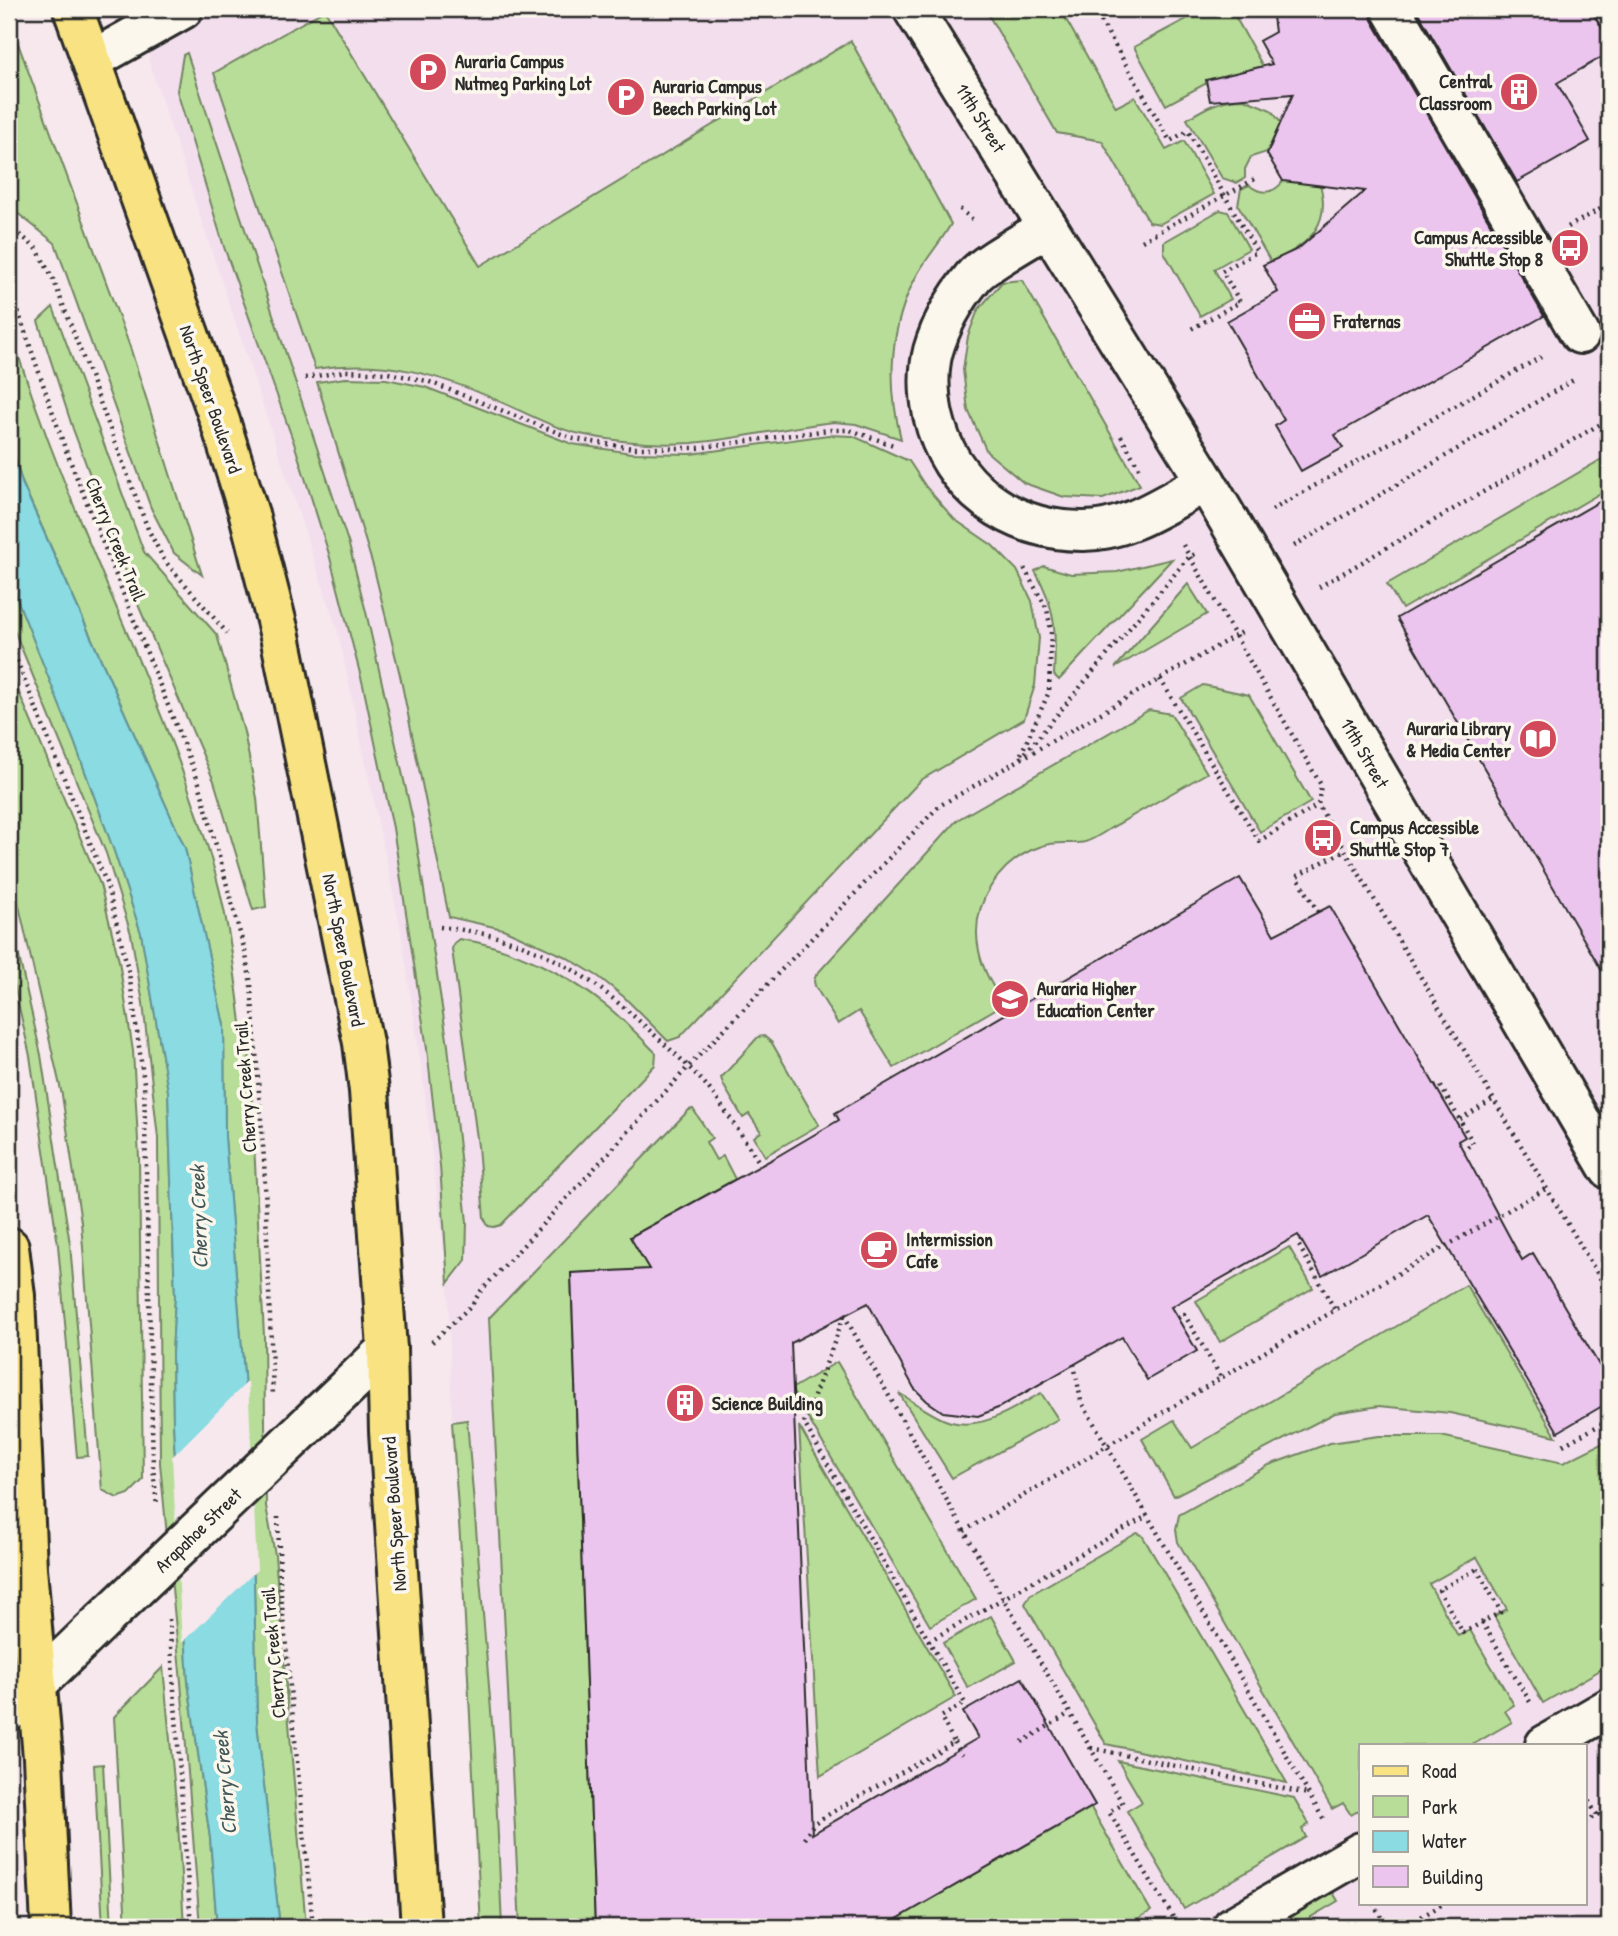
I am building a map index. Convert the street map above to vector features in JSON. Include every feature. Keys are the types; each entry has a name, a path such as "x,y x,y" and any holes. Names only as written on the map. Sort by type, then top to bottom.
{"main road":[{"name":"North Speer Boulevard","path":"72,9 235,466 280,636 363,1043 369,1091 387,1349 389,1431 421,1927"},
{"path":"9,1247 15,1296 27,1567 43,1758 51,1927"}],"street":[{"path":"92,60 183,9"},
{"name":"11th Street","path":"914,9 1206,482 1609,1169"},
{"path":"1391,9 1580,334"},
{"path":"1048,227 975,274 946,316 932,354 929,395 938,436 951,461 968,484 998,509 1023,522 1049,529 1086,531 1122,525 1206,482"},
{"name":"Arapahoe Street","path":"9,1711 387,1349"},
{"path":"1549,1743 1609,1708"},
{"path":"1232,1927 1354,1856"}],"path":[{"path":"1094,9 1170,141 1188,131 1257,252 1222,271 1240,302 1191,329"},
{"path":"1142,241 1255,179"},
{"path":"9,225 37,249 54,281 158,550 228,633"},
{"name":"Cherry Creek Trail","path":"9,285 65,448 199,783 246,955 251,985 264,1159 273,1406"},
{"path":"1018,761 1189,557 1580,334"},
{"path":"305,378 346,371 388,373 439,385 574,439 633,447 698,447 828,430 849,430 898,447"},
{"path":"1293,547 1576,379"},
{"path":"1281,610 1609,419"},
{"path":"1018,761 1049,692 1051,650 1047,609 1023,566"},
{"path":"472,1306 480,1292 689,1066 939,806 1246,630"},
{"path":"9,641 107,886 129,973 145,1083 153,1467 158,1518"},
{"path":"1160,680 1259,841 1318,805 1609,1293"},
{"path":"1318,912 1297,876 1345,850"},
{"path":"440,927 474,930 515,942 565,963 612,995 708,1087 761,1165"},
{"path":"1435,1087 1440,1085 1474,1143 1463,1150"},
{"path":"1460,1119 1494,1099"},
{"path":"964,1531 1335,1310 1547,1188"},
{"path":"1302,1241 1298,1244 1335,1310"},
{"path":"1178,1318 1184,1314 1222,1379"},
{"path":"969,1708 804,1423 844,1315 964,1531 1124,1804 1109,1812 1179,1927"},
{"path":"1074,1364 1081,1402 1309,1794 1354,1856"},
{"path":"1563,1446 1609,1420"},
{"name":"Cherry Creek Trail","path":"278,1515 280,1584 313,1927"},
{"path":"929,1641 1147,1516"},
{"path":"1477,1569 1500,1612 1482,1622 1463,1633 1439,1590 1477,1569"},
{"path":"168,1607 191,1927"},
{"path":"1482,1622 1549,1743"},
{"path":"962,1755 941,1717 965,1703"},
{"path":"1022,1742 1070,1713"},
{"path":"804,1839 814,1823 954,1742"},
{"path":"1090,1747 1309,1794"},
{"path":"1586,1796 1604,1821"},
{"path":"1594,1827 1587,1821 1609,1808"},
{"path":"1374,1904 1387,1927"},
{"path":"1403,1927 1443,1904"}],"shaded area":[{"name":"Auraria Higher Education Center","path":"150,9 1609,9 1609,1927 481,1927 452,1422 448,1283 422,1072 400,926 338,632 149,62"}],"green space":[{"path":"985,9 1006,9 1017,13 1060,9 1116,107 1135,97 1166,150 1184,141 1214,194 1160,224 1149,222 1102,141 1057,133"},
{"path":"1205,9 1231,9 1271,81 1216,78 1166,105 1134,47"},
{"path":"325,10 480,266 851,41 951,224 917,275 901,314 896,335 893,356 894,397 901,439 856,424 834,422 692,443 622,441 560,428 478,392 433,376 387,367 340,366 315,369 214,73"},
{"path":"9,19 130,347 202,575 174,553 151,508 55,243 16,212 9,192"},
{"path":"187,53 349,545 414,825 448,1046 467,1222 466,1260 448,1283 440,1166 427,1049 393,828 363,685 329,554 294,443 224,247 177,91 183,55"},
{"path":"1244,99 1271,110 1284,127 1277,131 1267,152 1251,157 1245,169 1245,178 1237,183 1222,178 1187,119 1214,104"},
{"path":"1318,178 1323,208 1315,230 1297,248 1271,262 1238,205 1241,189 1249,185 1267,192 1276,189 1283,181"},
{"path":"1220,210 1228,212 1249,249 1214,269 1231,299 1200,316 1164,252 1164,242"},
{"path":"1022,280 1140,485 1103,499 1064,497 1024,483 987,452 968,410 963,370 968,336 978,310 1002,282"},
{"path":"53,307 144,552 217,635 244,732 257,798 266,907 253,910 214,781 139,607 73,429 38,321"},
{"path":"9,326 55,457 183,774 201,824 226,918 244,1048 249,1048 264,1336 266,1506 275,1555 306,1927 280,1927 257,1723 254,1582 244,1375 225,1137 224,1025 185,848 22,482 9,439"},
{"path":"345,378 386,379 425,387 572,444 631,453 691,454 828,435 853,436 909,461 926,487 954,519 992,545 1017,570 1032,601 1039,638 1035,685 1024,719 921,780 680,1037 668,1041 624,997 599,977 566,957 503,929 449,917 400,675 374,569 317,382"},
{"path":"1609,455 1609,488 1402,609 1387,584"},
{"path":"1172,559 1059,680 1054,675 1054,622 1048,597 1035,571 1044,566 1071,574 1117,572"},
{"path":"9,579 74,741 141,933 168,1091 175,1296 173,1423 188,1682 210,1838 217,1927 200,1927 181,1682 160,1463 158,1138 143,1003 131,934 106,853 9,618"},
{"path":"1188,584 1207,614 1115,668"},
{"path":"9,669 100,884 119,961 133,1051 139,1158 143,1480 129,1494 117,1498 102,1490 81,1222 62,1095 9,862"},
{"path":"1203,685 1249,695 1311,802 1260,832 1181,698"},
{"path":"1149,710 1171,714 1207,773 1093,839 1080,843 1042,846 1013,862 1001,873 983,901 977,934 983,965 1004,1004 894,1068 859,1011 838,1024 815,986 816,975 957,820"},
{"path":"9,912 41,1055 70,1244 88,1456 77,1457 58,1245 30,1056 9,962"},
{"path":"459,939 500,948 558,973 609,1008 656,1053 655,1065 501,1225 494,1227 488,1226 484,1218 478,1146 452,949"},
{"path":"764,1036 772,1043 819,1125 765,1156 754,1137 761,1132 749,1114 743,1118 721,1078 758,1037"},
{"path":"693,1109 712,1138 706,1142 716,1160 723,1156 735,1179 631,1237 650,1270 571,1273 595,1927 520,1927 489,1318 689,1110"},
{"path":"1289,1247 1313,1288 1220,1342 1196,1301"},
{"path":"1466,1285 1556,1436 1450,1413 1379,1406 1335,1413 1174,1496 1142,1439 1174,1420 1192,1448"},
{"path":"837,1362 976,1599 930,1626 791,1389"},
{"path":"899,1393 938,1417 963,1424 998,1416 1041,1393 1058,1419 952,1478"},
{"path":"467,1420 494,1747 502,1927 481,1927 452,1422"},
{"path":"799,1426 956,1697 820,1776"},
{"path":"1379,1436 1441,1436 1563,1463 1609,1440 1609,1665 1543,1703 1494,1616 1507,1609 1477,1557 1429,1584 1458,1636 1470,1630 1514,1705 1505,1711 1512,1722 1474,1744 1359,1744 1359,1810 1351,1815 1343,1803 1332,1809 1178,1542 1176,1529 1179,1515 1269,1465 1330,1443"},
{"path":"1137,1533 1142,1535 1287,1783 1106,1744 1025,1604 1030,1595"},
{"path":"991,1616 1016,1661 968,1688 943,1643"},
{"path":"163,1667 178,1823 184,1927 126,1927 114,1717"},
{"path":"1118,1761 1294,1798 1309,1824 1302,1829 1306,1837 1184,1909 1127,1811 1142,1802"},
{"path":"103,1764 112,1927 103,1927 94,1765"},
{"path":"1091,1808 1151,1911 1123,1927 883,1927"},
{"path":"1328,1884 1338,1901 1294,1927 1253,1927"}],"water":[{"name":"Cherry Creek","path":"9,439 22,483 185,848 224,1025 225,1137 244,1375 254,1582 257,1723 280,1927 217,1927 210,1838 188,1682 173,1423 175,1296 168,1091 141,933 74,741 9,579"}],"pier":[{"path":"248,1381 257,1570 182,1643 172,1457"}],"building":[{"path":"1272,9 1369,9 1372,20 1544,316 1335,435 1343,448 1301,471 1275,426 1284,420 1227,321 1278,292 1263,265 1298,249 1365,191 1283,181 1267,154 1293,94 1210,101 1206,80 1272,64 1259,41 1275,32"},
{"name":"Central Classroom","path":"1416,9 1590,9 1609,39 1609,53 1557,83 1590,141 1517,182"},
{"name":"Auraria Library & Media Center","path":"1609,496 1609,983 1397,618"},
{"name":"Science Building","path":"1240,878 1274,935 1330,906 1465,1137 1458,1141 1522,1260 1533,1253 1609,1382 1609,1402 1558,1432 1428,1215 1322,1276 1298,1235 1171,1307 1197,1351 1147,1380 1122,1337 998,1408 978,1416 943,1412 914,1388 868,1303 791,1343 812,1834 978,1738 963,1712 1022,1678 1095,1805 883,1927 595,1927 571,1273 649,1269 630,1237 839,1120 835,1113"}],"place":[{"name":"Auraria Campus Nutmeg Parking Lot","path":"428,72"},
{"name":"Central Classroom","path":"1519,92"},
{"name":"Auraria Campus Beech Parking Lot","path":"626,97"},
{"name":"Campus Accessible Shuttle Stop 8","path":"1570,248"},
{"name":"Fraternas","path":"1307,321"},
{"name":"Auraria Library & Media Center","path":"1538,739"},
{"name":"Campus Accessible Shuttle Stop 7","path":"1323,838"},
{"name":"Auraria Higher Education Center","path":"1010,999"},
{"name":"Intermission Cafe","path":"879,1250"},
{"name":"Science Building","path":"685,1403"}]}
